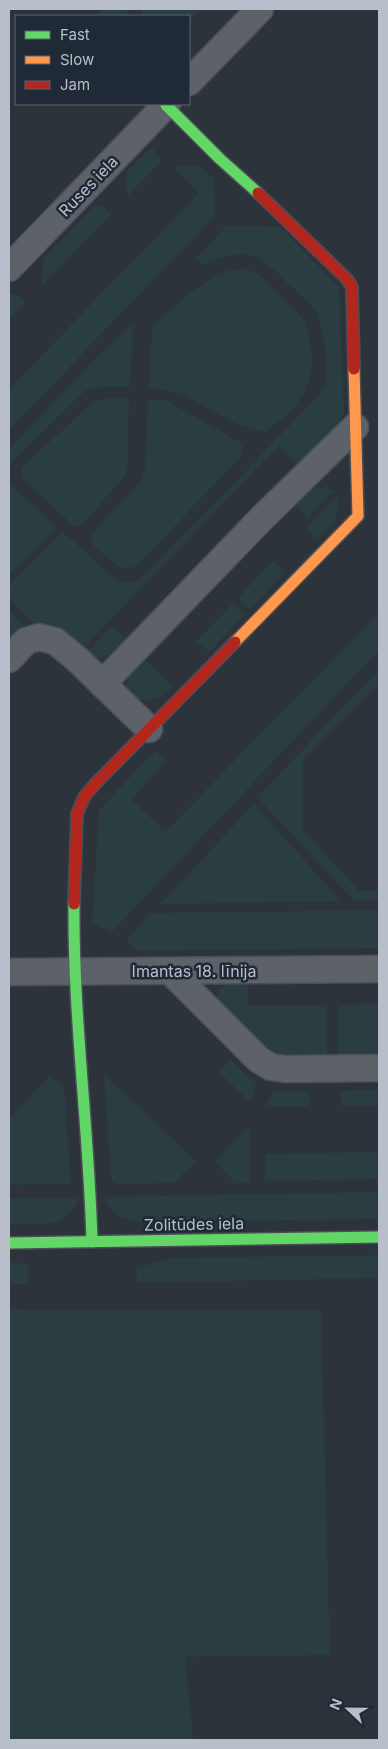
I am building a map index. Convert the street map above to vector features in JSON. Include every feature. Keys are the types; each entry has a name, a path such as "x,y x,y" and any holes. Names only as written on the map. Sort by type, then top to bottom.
{"street":[{"path":"190,81 260,9"},
{"name":"Ruses iela","path":"9,268 166,105"},
{"path":"92,1242 92,1197 73,920 79,806 87,793 358,516 352,287 347,279 285,218 241,179 168,105"},
{"path":"102,684 260,520 355,427"},
{"path":"9,659 26,641 39,637 55,642 77,659 149,729"},
{"name":"Imantas 18. līnija","path":"9,972 379,969"},
{"path":"170,971 246,1048 271,1067 285,1069 379,1068"},
{"name":"Zolitūdes iela","path":"9,1243 379,1237"}],"green space":[{"path":"104,9 126,9 128,15 97,15"},
{"path":"141,9 202,9 190,21 190,15 143,15"},
{"path":"152,147 162,161 127,197 127,172"},
{"path":"180,165 200,167 214,179 215,216 9,430 9,389 199,193 175,169"},
{"path":"103,206 111,214 42,286 43,259 93,207"},
{"path":"226,226 280,227 339,287 344,412 338,424 298,465 279,446 83,648 67,634 55,627 42,624 35,625 9,598 9,584 63,532 113,577 126,582 140,579 312,403 325,384 327,367 323,334 317,315 307,301 272,268 256,257 244,254 234,255 203,265 196,258"},
{"path":"242,268 254,272 263,279 297,311 305,325 311,347 311,374 302,397 286,415 265,432 243,426 179,394 149,388 152,327 182,300 205,283 216,276"},
{"path":"9,294 17,294 26,302 9,319"},
{"path":"130,325 133,328 130,387 100,387 86,390 9,465 9,449"},
{"path":"111,398 129,399 128,465 125,476 81,526 73,525 23,479 21,469 93,401"},
{"path":"148,399 165,400 240,442 244,450 240,458 141,561 134,566 123,568 99,551 92,544 91,538 92,533 141,481 145,470"},
{"path":"9,483 57,527 9,575"},
{"path":"327,488 333,492 307,518 294,504 311,489"},
{"path":"337,496 338,509 335,520 318,539 306,527"},
{"path":"273,561 285,573 250,610 238,598"},
{"path":"234,602 246,614 209,652 196,641"},
{"path":"9,610 26,628 9,641"},
{"path":"379,613 379,650 112,932 92,923 99,810 155,751 166,761 132,800 165,832"},
{"path":"113,626 127,640 109,655 95,658 87,652"},
{"path":"143,657 173,688 152,700 136,698 129,695 127,690 130,674"},
{"path":"379,670 379,684 303,760 303,830 359,891 379,891 379,900 354,901 257,797"},
{"path":"254,804 341,901 160,904"},
{"path":"379,910 379,948 138,951 126,940 151,913"},
{"path":"229,982 248,982 248,1005 327,1005 327,1058 283,1058 267,1052 218,1001 219,988"},
{"path":"379,1004 379,1057 338,1057 338,1005"},
{"path":"230,1059 256,1084 251,1103 218,1071"},
{"path":"104,1074 196,1161 173,1183 116,1184 111,1180"},
{"path":"50,1075 64,1088 71,1184 9,1185 9,1119"},
{"path":"379,1090 379,1105 341,1106 341,1091"},
{"path":"273,1091 310,1092 310,1107 265,1107"},
{"path":"250,1124 249,1183 235,1183 215,1162"},
{"path":"379,1152 379,1179 265,1181 265,1154"},
{"path":"379,1192 379,1219 139,1222 117,1215 110,1208 104,1197"},
{"path":"79,1197 71,1212 57,1221 41,1224 9,1224 9,1198"},
{"path":"379,1255 379,1278 137,1283 136,1268 173,1258"},
{"path":"9,1262 28,1264 28,1284 9,1284"},
{"path":"9,1309 321,1310 330,1655 185,1657 193,1740 9,1740"}],"traffic: fast":[{"path":"166,105 220,159 258,193"},
{"path":"74,904 78,1031 88,1157 92,1242"},
{"path":"9,1243 379,1237"}],"traffic: slow":[{"path":"235,642 358,516 354,369"}],"traffic: jam":[{"path":"258,193 347,279 352,287 354,369"},
{"path":"74,904 77,814 84,797 235,642"}]}
